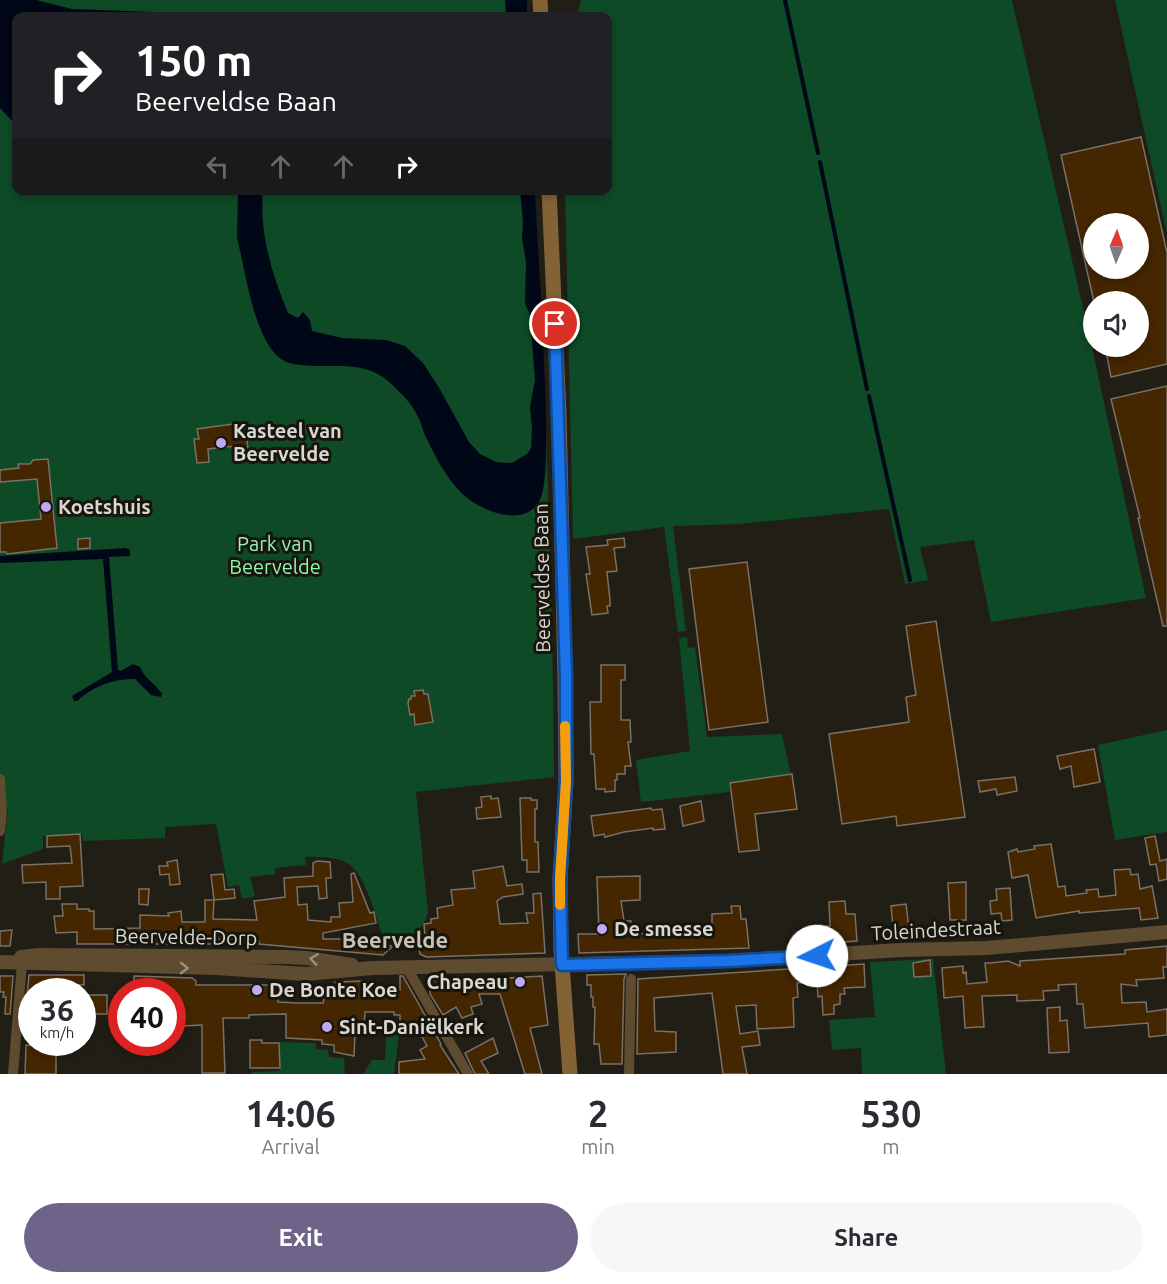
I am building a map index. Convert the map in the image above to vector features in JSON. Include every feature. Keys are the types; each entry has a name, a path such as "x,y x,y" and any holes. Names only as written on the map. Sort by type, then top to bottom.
{"main road":[{"name":"Beerveldse Baan","path":"549,195 559,414 566,676 566,781 560,879 562,965 570,1074"}],"street":[{"path":"0,779 2,812 0,831"},
{"name":"Toleindestraat","path":"562,965 728,961 901,950 987,948 1167,932"},
{"name":"Beervelde-Dorp","path":"0,961 39,955 287,957 372,968"},
{"name":"Beervelde-Dorp","path":"0,961 216,968 306,974 372,968 562,965"},
{"path":"13,1074 22,963"},
{"path":"407,968 468,1074"},
{"path":"629,1074 632,980"}],"green space":[{"name":"Park van Beervelde","path":"0,0 527,0 527,12 12,12 12,195 535,195 548,484 554,777 416,792 428,912 414,937 385,939 363,882 358,873 343,861 333,858 305,857 306,865 275,868 275,874 250,877 255,896 242,899 239,885 228,887 216,824 165,827 165,838 83,841 82,834 43,836 43,849 2,864 8,809 0,809"},
{"path":"581,0 1012,0 1083,308 1083,357 1094,357 1146,598 991,622 974,540 920,547 928,580 905,584 889,509 739,524 673,526 686,631 678,632 664,527 573,539 565,195 612,195 612,12 578,12"},
{"path":"1115,0 1167,0 1167,234"},
{"path":"687,637 688,648 695,647 707,737 782,734 791,775 729,784 730,792 641,802 636,760 690,751 679,638"},
{"path":"1167,730 1167,832 1115,840 1098,745"},
{"path":"933,959 946,1074 862,1074 861,1048 832,1050 829,1020 875,1017 870,962"},
{"path":"386,1033 399,1034 394,1074 363,1074 372,1060 385,1060"},
{"path":"279,1042 316,1043 316,1049 328,1050 329,1057 344,1058 345,1074 252,1074 252,1072 280,1071"}],"water":[{"path":"0,0 36,0 72,9 154,12 12,12 12,121 0,108"},
{"path":"505,0 527,0 527,12 506,12"},
{"path":"238,195 263,195 263,223 268,254 288,313 298,318 303,312 310,320 312,331 342,338 386,340 405,346 423,363 469,442 480,454 496,462 512,463 527,454 531,448 530,407 535,380 530,316 525,303 526,262 522,238 520,195 535,195 546,417 545,473 539,502 524,514 506,515 486,509 462,494 438,460 412,407 378,374 353,367 289,363 278,357 261,331 255,314 237,237"},
{"path":"126,548 130,550 130,556 109,557 118,670 121,671 133,664 140,667 162,694 161,697 151,695 135,679 127,679 104,684 74,701 72,696 112,672 103,559 0,563 0,556"}],"building":[{"path":"1141,137 1167,253 1167,364 1111,377 1107,357 1149,357 1149,291 1092,291 1089,279 1149,279 1149,213 1083,213 1083,253 1061,155"},
{"path":"1167,386 1167,626 1163,626 1111,399"},
{"name":"Kasteel van Beervelde","path":"240,423 241,434 246,433 249,457 236,458 235,446 208,449 209,462 197,463 194,439 199,439 197,429"},
{"name":"Koetshuis","path":"48,459 57,548 7,554 0,552 0,523 41,519 37,479 0,482 0,470 19,468 18,464 30,464 33,460"},
{"path":"90,538 90,548 78,549 78,539"},
{"path":"624,538 625,547 614,548 617,571 607,572 610,600 610,606 607,606 608,613 592,615 586,574 590,574 586,547 608,545 607,540"},
{"path":"747,562 768,722 709,730 689,569"},
{"path":"936,621 965,817 897,826 896,816 842,824 829,734 909,722 906,697 916,695 906,626"},
{"path":"601,665 625,665 625,680 621,680 621,720 630,720 631,742 628,742 631,766 625,766 625,774 617,774 615,791 605,792 605,789 596,789 594,754 591,754 590,702 601,702"},
{"path":"423,690 424,694 428,694 433,722 415,725 414,714 410,715 408,703 411,696 415,696 414,691"},
{"path":"1094,749 1100,782 1074,787 1071,766 1060,769 1057,756"},
{"path":"792,774 797,809 755,814 759,850 739,852 730,783"},
{"path":"1015,777 1017,791 997,795 996,789 980,792 978,781"},
{"path":"491,796 491,799 498,798 501,817 477,819 476,808 482,807 481,797"},
{"path":"520,798 537,800 535,842 538,842 539,872 527,872 527,860 522,860"},
{"path":"701,801 704,821 683,826 680,806"},
{"path":"651,808 652,810 662,809 665,829 653,830 653,828 605,837 604,834 594,836 591,816"},
{"path":"80,834 83,886 60,887 60,899 46,899 46,882 23,883 22,865 72,863 70,846 47,847 47,836"},
{"path":"1155,836 1160,861 1167,859 1167,879 1159,881 1156,864 1150,865 1145,838"},
{"path":"1051,844 1058,887 1065,886 1066,896 1098,889 1099,897 1116,895 1114,870 1130,869 1131,875 1138,874 1140,889 1152,886 1158,918 1141,920 1139,908 1079,913 1079,911 1036,918 1028,875 1012,878 1008,852 1017,849 1018,852 1035,849 1034,846"},
{"path":"177,860 180,884 170,885 169,874 160,875 159,866 168,866 167,862"},
{"path":"330,862 331,878 326,878 327,898 319,899 318,886 297,887 298,905 307,904 308,920 331,922 331,917 340,917 339,903 353,902 351,874 354,873 370,913 374,912 376,923 323,933 323,939 384,939 384,945 393,946 383,955 259,944 259,941 216,939 216,944 77,944 77,932 56,933 54,916 63,916 62,904 77,904 77,909 94,911 94,929 140,928 140,915 169,916 168,913 181,911 182,922 205,922 205,900 214,900 213,919 257,920 254,901 285,897 284,878 313,876 313,863"},
{"path":"503,866 507,886 522,884 523,894 503,897 497,901 500,924 528,923 526,913 534,913 533,894 541,893 545,953 426,957 420,954 417,940 425,939 424,924 431,923 431,919 438,918 437,908 453,905 451,890 475,888 473,871"},
{"path":"223,874 225,890 234,889 235,898 214,900 211,875"},
{"path":"640,876 640,900 621,901 624,921 631,921 631,934 660,933 660,926 669,925 669,933 712,932 712,914 732,913 731,906 740,906 741,919 746,919 749,948 579,953 578,934 599,934 597,877"},
{"path":"966,882 966,920 950,920 948,883"},
{"path":"1010,888 1012,920 1002,921 1001,913 991,914 990,901 997,900 996,889"},
{"path":"139,889 149,889 148,905 139,904"},
{"path":"845,901 846,914 855,914 857,941 828,943 826,926 830,926 829,902"},
{"path":"906,904 909,929 898,930 897,925 893,926 891,906"},
{"path":"12,930 10,946 0,946 0,931"},
{"path":"1167,946 1167,967 1163,967 1164,978 1136,980 1137,986 1121,984 1122,1003 1146,1002 1147,1012 1167,1009 1167,1035 1149,1037 1148,1023 1085,1028 1083,1004 1077,1004 1076,984 1058,985 1059,990 1043,991 1044,1000 1017,1001 1017,995 982,996 984,1027 965,1028 963,996 944,998 942,968 963,966 967,984 987,982 985,963 1008,961 1020,966 1020,961 1125,954 1125,950"},
{"path":"930,960 931,976 914,977 913,963"},
{"path":"864,964 865,987 844,988 845,994 840,994 840,1004 834,1005 834,1014 823,1015 822,996 818,997 817,982 797,983 798,997 793,998 794,1027 757,1029 756,1005 736,1006 740,1034 758,1031 760,1045 742,1047 747,1074 723,1074 712,993 654,998 655,1031 676,1032 676,1052 637,1054 638,979"},
{"path":"626,974 622,1064 601,1064 599,1044 594,1044 595,1007 593,1007 593,997 591,997 591,985 587,985 587,975"},
{"path":"29,975 84,975 84,978 29,978"},
{"path":"0,976 13,976 10,1014 5,1014 6,997 3,997 4,992 0,992"},
{"path":"134,976 192,978 196,981 196,985 278,985 278,1002 323,1003 324,999 336,999 335,982 363,981 363,991 400,990 400,976 403,976 440,1045 459,1074 399,1074 399,1062 425,1059 420,1050 427,1046 417,1027 400,1035 400,1015 394,1015 394,1012 365,1012 364,1026 355,1034 354,1056 334,1052 334,1045 322,1044 322,1040 286,1038 286,1014 223,1018 225,1073 202,1073 202,1025 186,1026 186,978 134,978"},
{"path":"542,976 548,1025 530,1028 542,1074 525,1074 500,994 479,994 482,1004 471,1007 473,1014 462,1018 456,1007 443,1015 430,994 430,980"},
{"path":"96,995 107,995 107,1014 96,1014"},
{"path":"1060,1007 1060,1021 1067,1020 1069,1052 1049,1053 1047,1008"},
{"path":"493,1038 498,1053 481,1061 489,1074 475,1074 465,1053"},
{"path":"250,1040 279,1043 280,1068 250,1068"},
{"path":"26,1056 56,1056 56,1074 25,1074"}],"waterway":[{"path":"785,0 818,153"},
{"path":"820,162 867,389"},
{"path":"869,396 910,580"}],"slow traffic":[{"path":"560,905 566,781 565,726"}],"place":[{"name":"Kasteel van Beervelde","path":"221,443"},
{"name":"Koetshuis","path":"46,507"},
{"name":"De smesse","path":"602,929"},
{"name":"Chapeau","path":"520,982"},
{"name":"De Bonte Koe","path":"257,990"},
{"name":"Sint-Daniëlkerk","path":"327,1027"}],"district":[{"name":"Beervelde","path":"395,940"}],"route":[{"path":"555,324 566,676 566,781 560,879 562,965 728,961 817,956"}]}
